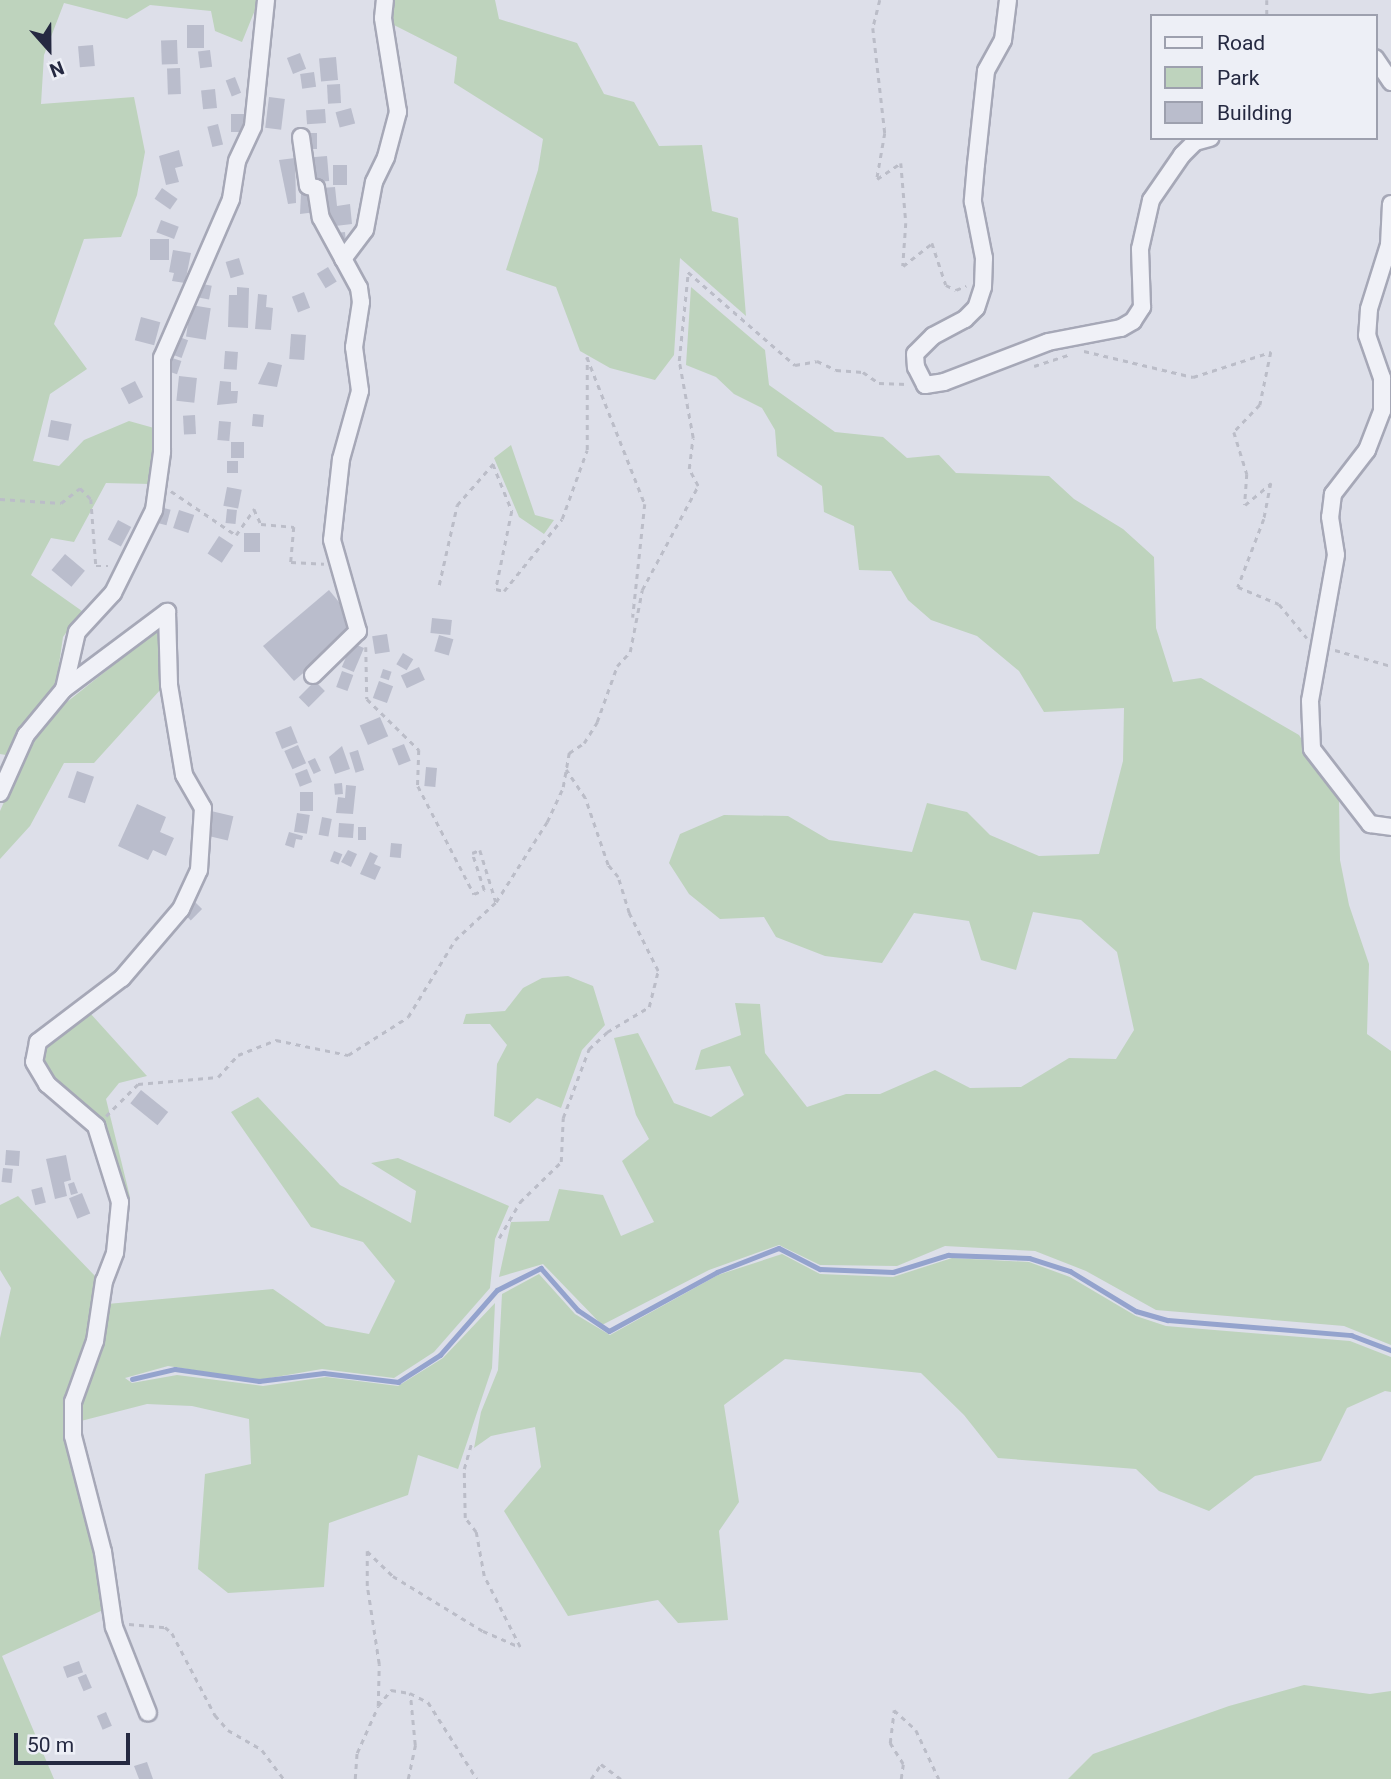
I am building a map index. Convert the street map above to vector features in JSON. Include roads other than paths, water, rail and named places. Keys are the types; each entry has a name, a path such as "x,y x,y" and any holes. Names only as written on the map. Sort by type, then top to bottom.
{"street":[{"path":"64,689 77,632 113,593 146,531 158,482 162,358 231,199 237,161 253,127 266,0"},
{"path":"343,259 365,230 374,182 386,158 398,112 383,18 385,0"},
{"path":"1008,0 1003,40 986,71 975,164 973,202 985,277 976,308 933,336 915,354 920,377 930,386 1048,342 1121,328 1133,321 1142,307 1140,249 1151,200 1182,155 1195,142 1202,140"},
{"path":"1377,61 1391,82"},
{"path":"301,137 308,186 316,188 321,218 359,288 361,302 354,347 360,391 341,459 332,540 358,631 313,675"},
{"path":"1391,204 1389,246 1369,309 1367,335 1382,378 1382,411 1367,450 1333,494 1330,517 1336,555 1310,701 1312,750 1370,824 1391,827"},
{"path":"0,793 26,735 64,689 167,612 169,685 184,775 203,808 199,870 181,909 122,978 38,1042 34,1062 47,1084 96,1126 120,1202 115,1253 104,1281 95,1341 73,1402 73,1436 103,1552 114,1627 148,1713"}],"waterway":[{"path":"132,1379 175,1369 259,1381 324,1373 398,1382 440,1355 497,1290 541,1268 578,1310 609,1331 717,1272 779,1248 820,1269 893,1272 948,1255 1029,1258 1070,1271 1136,1311 1168,1320 1351,1335 1391,1350"}]}
